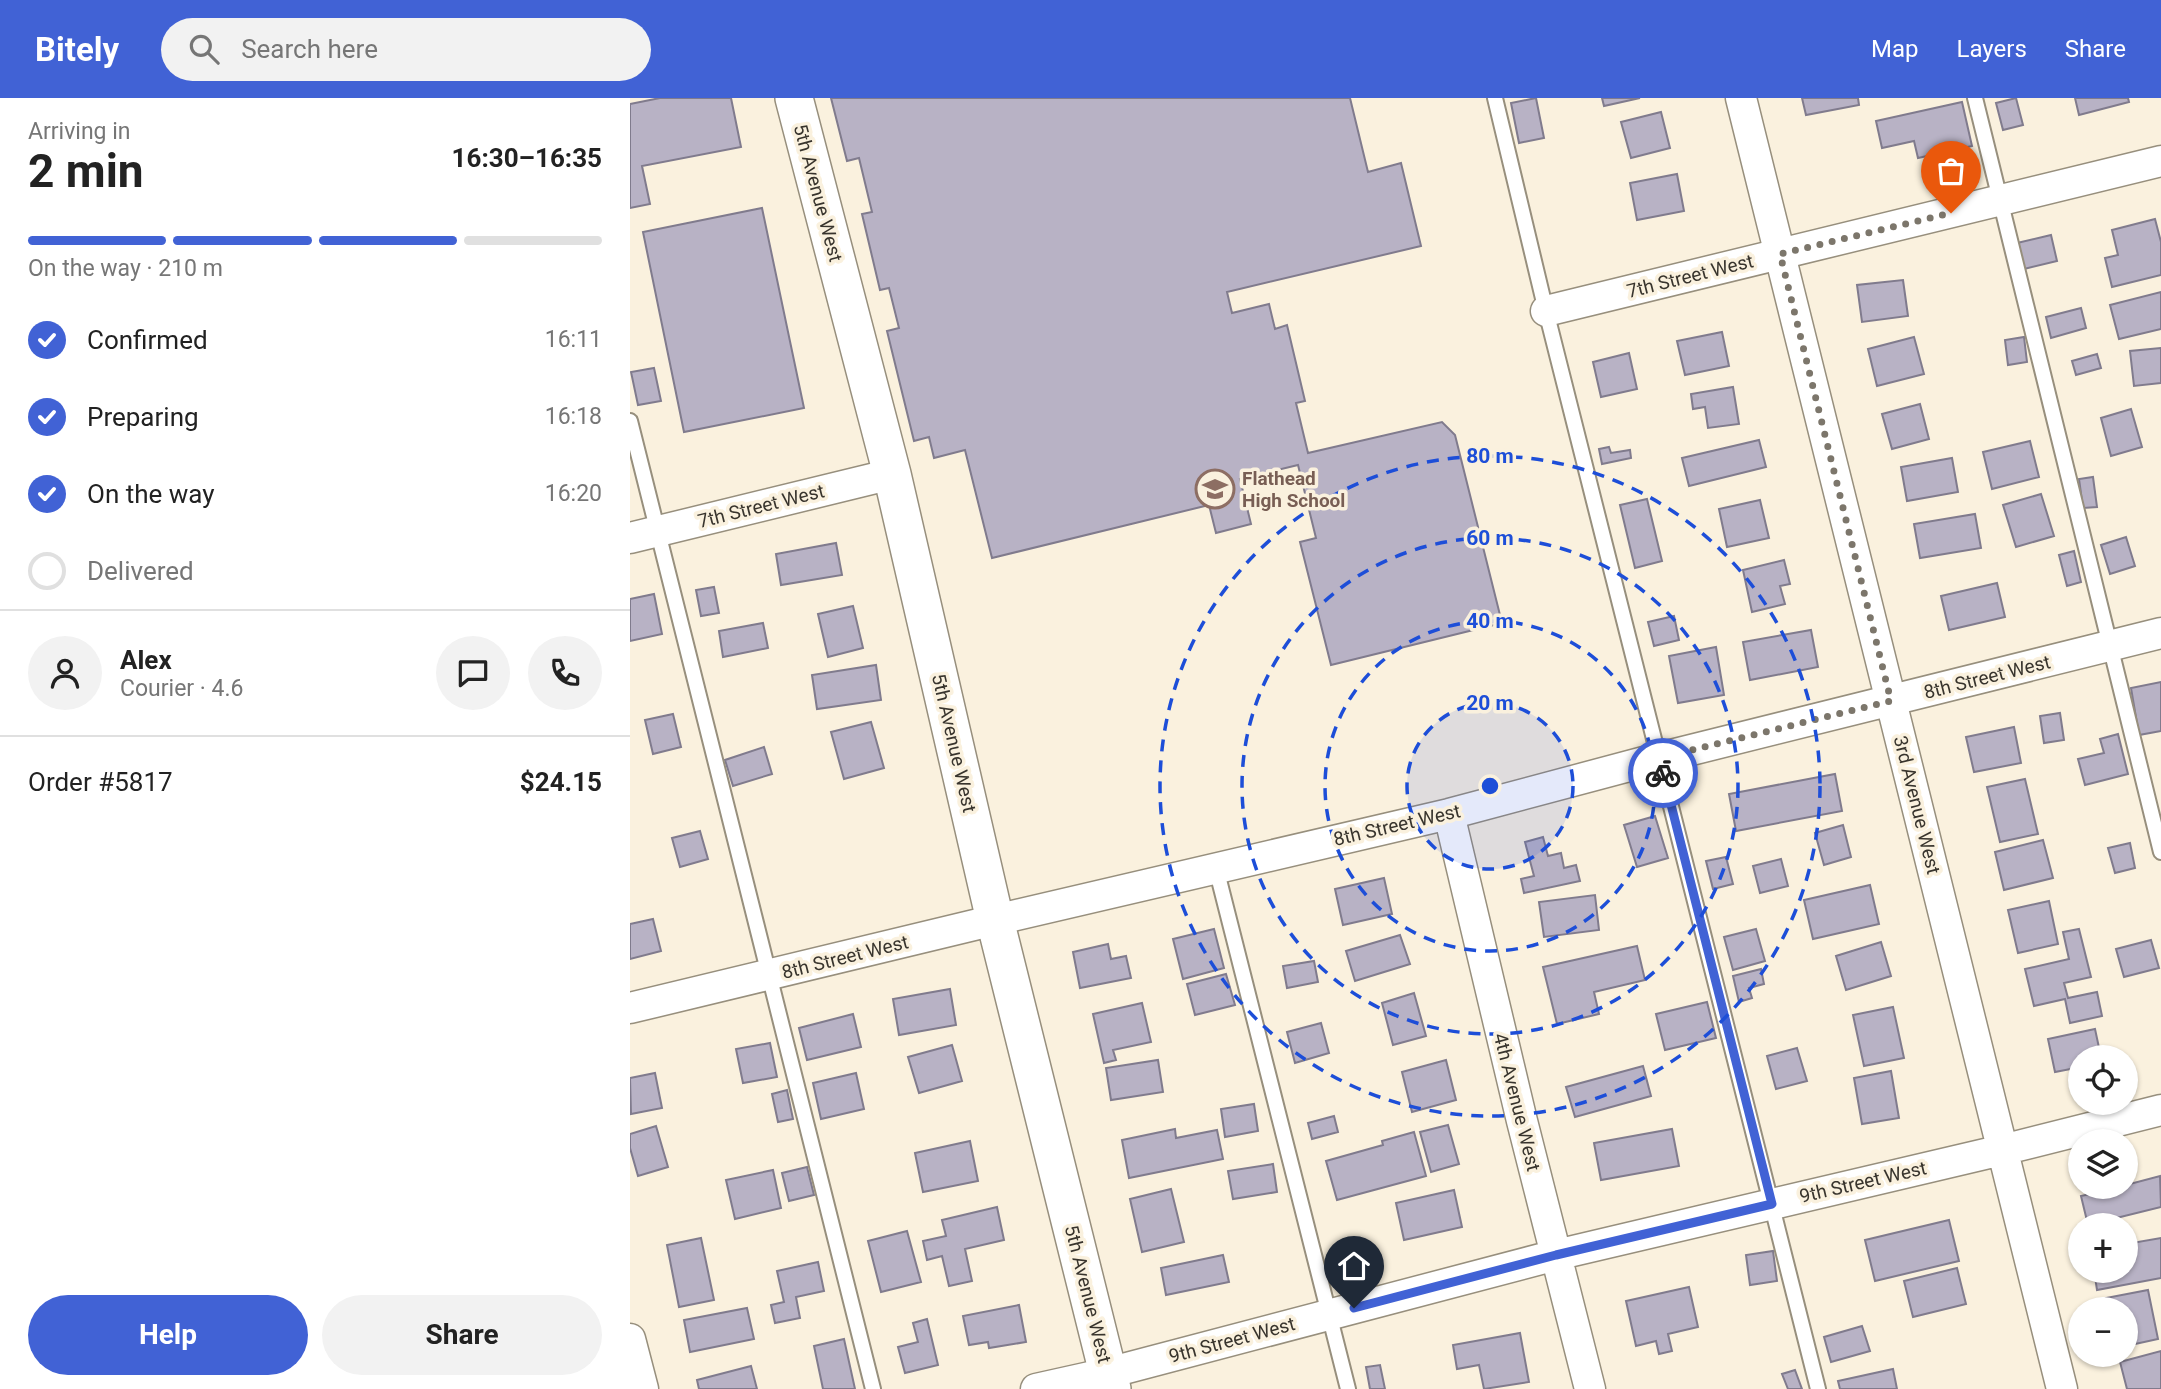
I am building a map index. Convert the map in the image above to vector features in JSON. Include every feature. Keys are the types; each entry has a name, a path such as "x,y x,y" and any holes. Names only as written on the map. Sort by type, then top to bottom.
{"street":[{"name":"5th Avenue West","path":"793,98 892,474 995,919 1110,1381"},
{"name":"3rd Avenue West","path":"1741,98 2062,1389"},
{"name":"7th Street West","path":"1546,311 2161,160"},
{"name":"7th Street West","path":"643,535 892,474"},
{"name":"8th Street West","path":"630,1008 995,919 1449,814 1659,758 2161,633"},
{"name":"4th Avenue West","path":"1449,814 1522,1121 1590,1389"},
{"name":"9th Street West","path":"1037,1389 1110,1381 1329,1315 1556,1255 2161,1110"},
{"path":"630,1339 643,1389"}],"lane":[{"path":"1495,98 1546,311 1818,1389"},
{"path":"1975,98 2161,852"},
{"path":"630,421 643,535 769,976 873,1389"},
{"path":"1216,868 1348,1389"}],"building":[{"path":"660,98 731,98 741,147 642,166 650,204 630,208 630,104"},
{"path":"831,98 1350,98 1368,172 1401,163 1421,246 1227,292 1232,313 1269,304 1275,329 1287,325 1305,401 1296,403 1308,453 1442,422 1455,435 1502,623 1331,665 1300,542 1316,538 1298,465 1240,479 1251,524 1216,533 1209,505 992,558 965,450 934,458 929,437 914,441 887,331 899,328 889,288 880,290 862,214 872,212 859,158 847,161"},
{"path":"1536,98 1544,138 1519,143 1511,103"},
{"path":"1602,98 1640,98 1604,106"},
{"path":"1802,98 1858,98 1859,105 1806,115"},
{"path":"2016,98 2023,125 2003,130 1996,103"},
{"path":"2075,98 2128,98 2129,102 2079,115"},
{"path":"1962,102 1972,146 1918,158 1914,141 1882,148 1876,121"},
{"path":"1661,112 1670,148 1631,158 1621,122"},
{"path":"1677,174 1684,211 1637,220 1630,183"},
{"path":"762,208 804,408 684,432 643,232"},
{"path":"2155,219 2161,242 2161,275 2112,287 2105,258 2118,255 2112,230"},
{"path":"2051,235 2057,261 2024,269 2017,243"},
{"path":"1903,280 1908,316 1862,322 1857,285"},
{"path":"2161,292 2161,329 2119,339 2110,305"},
{"path":"2081,308 2086,328 2051,338 2046,317"},
{"path":"1722,332 1729,366 1685,375 1677,341"},
{"path":"1914,337 1924,374 1877,386 1868,349"},
{"path":"2024,337 2027,362 2008,365 2005,340"},
{"path":"2161,348 2161,383 2134,386 2130,351"},
{"path":"1629,353 1637,389 1601,397 1593,362"},
{"path":"2097,354 2101,368 2076,375 2072,361"},
{"path":"654,368 661,401 638,405 631,372"},
{"path":"1733,387 1739,424 1708,428 1705,407 1693,409 1691,394"},
{"path":"1920,404 1929,439 1892,449 1882,414"},
{"path":"2131,409 2142,447 2111,456 2101,418"},
{"path":"1759,440 1766,467 1689,486 1682,458"},
{"path":"2030,441 2039,477 1992,489 1983,452"},
{"path":"1609,447 1611,453 1630,450 1631,458 1602,464 1599,449"},
{"path":"1952,458 1958,492 1907,501 1901,467"},
{"path":"2093,477 2097,507 2083,508 2079,479"},
{"path":"2041,494 2054,536 2016,547 2003,505"},
{"path":"1647,499 1662,561 1635,568 1620,505"},
{"path":"1760,500 1769,538 1727,547 1719,509"},
{"path":"1975,514 1981,548 1920,558 1914,524"},
{"path":"2126,537 2135,566 2110,574 2101,545"},
{"path":"836,543 842,575 781,585 776,554"},
{"path":"2074,551 2081,582 2067,586 2059,555"},
{"path":"1784,560 1790,584 1780,586 1785,604 1752,612 1743,570"},
{"path":"1997,583 2005,617 1949,630 1941,596"},
{"path":"714,587 719,613 701,616 696,590"},
{"path":"654,594 662,634 630,641 630,599"},
{"path":"853,606 863,648 828,657 818,614"},
{"path":"1674,616 1679,640 1654,646 1648,622"},
{"path":"763,623 768,648 723,657 719,631"},
{"path":"1811,630 1818,667 1750,680 1743,642"},
{"path":"1716,647 1724,695 1678,703 1669,656"},
{"path":"876,665 881,700 817,709 812,675"},
{"path":"2161,682 2161,731 2139,735 2131,688"},
{"path":"2060,713 2064,740 2044,743 2040,716"},
{"path":"673,714 681,747 653,754 645,720"},
{"path":"871,722 884,768 844,779 831,732"},
{"path":"2014,727 2021,763 1974,772 1966,737"},
{"path":"2118,734 2128,774 2085,785 2078,759 2104,753 2100,739"},
{"path":"764,747 772,774 733,786 725,760"},
{"path":"1835,774 1842,811 1736,831 1729,794"},
{"path":"2025,779 2038,834 2000,842 1987,787"},
{"path":"1655,816 1668,858 1637,867 1624,825"},
{"path":"1843,825 1851,857 1824,865 1815,833"},
{"path":"700,831 708,859 680,867 672,838"},
{"path":"1543,837 1548,856 1561,853 1564,868 1576,865 1580,881 1524,893 1521,879 1534,876 1525,842"},
{"path":"2043,840 2053,878 2004,890 1995,852"},
{"path":"2130,843 2135,868 2115,873 2108,848"},
{"path":"1726,857 1733,884 1713,889 1706,861"},
{"path":"1781,859 1788,886 1760,893 1753,866"},
{"path":"1384,878 1392,914 1343,925 1335,889"},
{"path":"1870,885 1879,924 1813,939 1804,900"},
{"path":"1595,895 1599,930 1544,937 1539,902"},
{"path":"2049,901 2058,944 2018,953 2008,910"},
{"path":"653,919 661,951 630,959 630,924"},
{"path":"1214,929 1224,968 1183,979 1173,939"},
{"path":"1756,929 1765,961 1733,970 1724,937"},
{"path":"2079,929 2091,977 2064,983 2068,998 2097,992 2102,1016 2070,1023 2065,999 2034,1006 2025,969 2069,959 2063,932"},
{"path":"1400,935 1410,964 1355,981 1346,951"},
{"path":"2151,940 2159,968 2124,977 2116,949"},
{"path":"1881,942 1891,976 1846,990 1836,956"},
{"path":"1108,944 1111,959 1126,956 1131,978 1080,988 1073,952"},
{"path":"1637,946 1645,980 1594,992 1599,1014 1557,1024 1543,967"},
{"path":"1314,961 1318,982 1287,988 1283,966"},
{"path":"1761,969 1764,984 1749,988 1752,998 1739,1002 1733,976"},
{"path":"1226,974 1235,1005 1195,1015 1187,984"},
{"path":"950,989 956,1025 899,1035 893,999"},
{"path":"1414,993 1426,1036 1393,1045 1382,1003"},
{"path":"1707,1002 1716,1038 1665,1050 1656,1014"},
{"path":"1142,1003 1151,1042 1113,1050 1116,1060 1104,1063 1093,1014"},
{"path":"1893,1007 1904,1058 1864,1066 1853,1015"},
{"path":"853,1014 861,1047 807,1060 799,1028"},
{"path":"1321,1023 1329,1053 1295,1063 1287,1032"},
{"path":"2095,1029 2098,1045 2068,1045 2068,1070 2055,1072 2048,1039"},
{"path":"770,1043 777,1077 743,1083 736,1049"},
{"path":"952,1045 962,1081 919,1093 908,1057"},
{"path":"1797,1048 1807,1081 1776,1089 1767,1056"},
{"path":"1158,1060 1163,1092 1111,1100 1106,1068"},
{"path":"1446,1060 1456,1100 1412,1112 1402,1072"},
{"path":"1643,1066 1651,1096 1575,1117 1566,1087"},
{"path":"1891,1071 1899,1118 1862,1124 1854,1078"},
{"path":"655,1073 662,1108 631,1114 630,1078"},
{"path":"856,1073 864,1109 821,1119 813,1083"},
{"path":"787,1090 793,1119 778,1122 772,1094"},
{"path":"1254,1104 1258,1131 1225,1137 1221,1109"},
{"path":"1334,1116 1338,1132 1312,1139 1308,1123"},
{"path":"1448,1125 1459,1164 1431,1172 1420,1132"},
{"path":"656,1126 668,1167 638,1176 630,1148 630,1134"},
{"path":"1175,1129 1176,1138 1217,1130 1223,1159 1129,1178 1122,1140"},
{"path":"1672,1129 1679,1166 1601,1180 1594,1143"},
{"path":"1414,1132 1426,1176 1337,1200 1326,1161 1383,1145 1382,1141"},
{"path":"970,1141 978,1181 923,1192 915,1153"},
{"path":"1273,1164 1277,1192 1233,1199 1228,1171"},
{"path":"807,1167 814,1195 789,1201 782,1173"},
{"path":"773,1170 781,1208 735,1219 726,1180"},
{"path":"2160,1176 2161,1207 2137,1213 2085,1213 2082,1199 2138,1199 2138,1182"},
{"path":"1171,1189 1184,1242 1142,1252 1130,1199"},
{"path":"1454,1190 1462,1227 1404,1240 1396,1203"},
{"path":"997,1207 1004,1240 965,1249 972,1281 949,1286 942,1256 927,1260 923,1241 946,1236 942,1220"},
{"path":"1949,1220 1959,1261 1875,1281 1865,1240"},
{"path":"907,1231 921,1282 881,1292 868,1241"},
{"path":"701,1238 714,1300 679,1307 667,1245"},
{"path":"2161,1238 2161,1278 2138,1282 2138,1242"},
{"path":"1773,1251 1777,1281 1750,1285 1746,1255"},
{"path":"1223,1255 1229,1282 1166,1295 1161,1268"},
{"path":"818,1262 824,1291 796,1297 800,1318 775,1323 771,1305 784,1302 777,1271"},
{"path":"1957,1268 1966,1304 1913,1317 1904,1281"},
{"path":"2096,1283 2134,1283 2097,1290"},
{"path":"1689,1287 1698,1327 1668,1334 1672,1351 1659,1354 1656,1341 1636,1346 1626,1301"},
{"path":"2148,1290 2158,1339 2138,1343 2138,1297 2111,1297"},
{"path":"1019,1305 1026,1342 989,1348 988,1342 969,1345 963,1316"},
{"path":"747,1308 754,1339 690,1352 684,1320"},
{"path":"927,1319 938,1365 905,1373 898,1347 918,1342 913,1323"},
{"path":"1862,1326 1870,1351 1831,1362 1824,1337"},
{"path":"1520,1333 1529,1382 1484,1389 1479,1365 1457,1369 1453,1345"},
{"path":"844,1339 855,1389 823,1389 814,1346"},
{"path":"2161,1351 2161,1389 2127,1389 2121,1367 2138,1367 2138,1357"},
{"path":"1380,1365 1385,1389 1370,1389 1366,1367"},
{"path":"751,1366 757,1389 699,1389 697,1380"},
{"path":"1893,1369 1897,1389 1840,1389 1838,1381"},
{"path":"1795,1370 1802,1389 1788,1389 1782,1374"}],"way so far":[{"path":"1663,773 1659,758 1891,701 1780,254 1951,213"}],"place":[{"name":"Flathead High School","path":"1215,489"}],"route":[{"path":"1354,1308 1556,1255 1772,1204 1663,773"}]}
